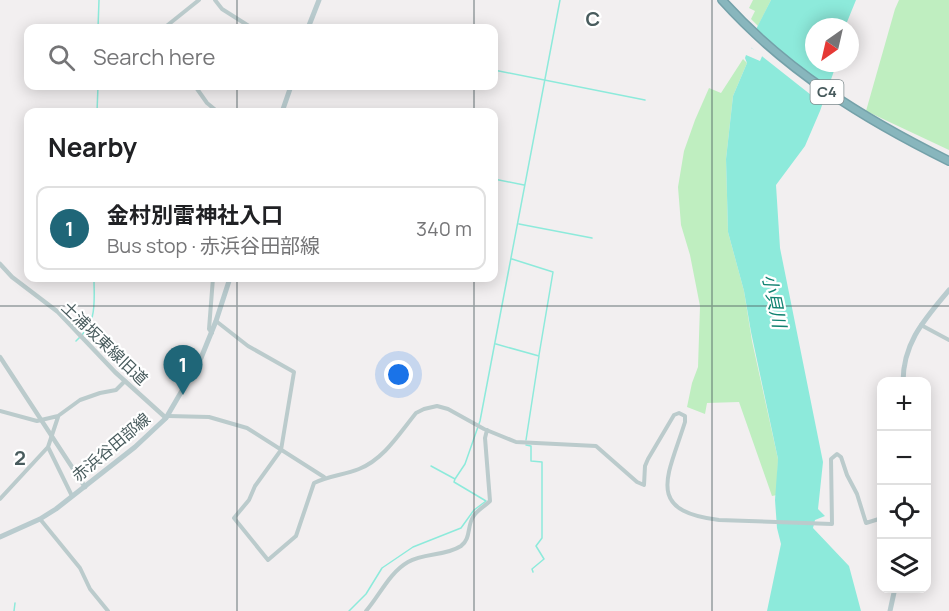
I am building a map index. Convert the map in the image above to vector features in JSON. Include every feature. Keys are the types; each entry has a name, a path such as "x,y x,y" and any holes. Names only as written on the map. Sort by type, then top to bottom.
{"highway":[{"name":"C4","path":"722,0 768,46 821,88 875,123 949,161"}],"main road":[{"path":"310,24 319,0"},
{"path":"283,108 290,90"},
{"name":"赤浜谷田部線","path":"1,536 40,519 73,497 135,447 167,417 190,378 212,333 229,282"},
{"path":"903,377 904,358 921,325 949,290"},
{"path":"890,611 895,593"}],"street":[{"path":"170,24 199,0"},
{"path":"215,0 222,9 246,24"},
{"path":"198,90 213,108"},
{"name":"土浦坂東線旧道","path":"0,264 12,277 58,312 125,381 167,417"},
{"path":"212,333 209,329 213,282"},
{"path":"216,321 248,346 294,372 281,450 255,486 249,500 234,518 265,558 268,560 296,536 314,483 324,477"},
{"path":"921,325 949,340"},
{"path":"0,357 85,487"},
{"path":"0,411 33,421 58,416 80,400 116,390 125,381"},
{"path":"167,417 209,417 234,423 247,428 324,477 331,478 359,469 381,456 416,413 437,406 448,409 487,430 516,442 596,446 637,482 644,485 645,466 648,459 674,415 682,414 685,416 685,422 666,488 671,502 684,512 704,518 832,524 834,522 831,459 837,454 841,457 857,494 866,523 877,520"},
{"path":"0,499 48,447 58,416"},
{"path":"366,611 400,568 428,555 454,549 463,545 468,538 473,516 490,501 485,438 487,430"},
{"path":"48,447 73,497"},
{"path":"40,519 80,568 90,589 108,611"}],"shaded area":[{"path":"753,0 771,0 758,26 751,19 755,11 749,8"},
{"path":"899,0 949,0 949,150 866,111"},
{"path":"743,59 747,63 733,96 726,159 728,232 744,291 752,341 778,459 777,495 772,496 739,402 707,403 705,414 687,407 698,367 700,306 690,255 681,225 678,187 684,151 709,88 721,93"}],"water":[{"name":"小貝川","path":"771,0 856,0 849,18 805,18 805,72 834,72 805,146 776,185 780,248 823,462 818,509 825,516 815,520 813,528 849,566 861,611 767,611 781,544 777,528 775,500 778,459 744,291 728,232 726,159 733,96 747,63 746,55 760,61 763,54 751,48 750,41"}],"pier":[{"path":"754,28 788,59 830,91 825,106 749,46 747,40"}],"waterway":[{"path":"98,24 99,0"},
{"path":"431,466 455,479 465,464 480,421 560,0"},
{"path":"498,71 645,100"},
{"path":"97,108 98,90"},
{"path":"498,180 524,185"},
{"path":"519,224 592,238"},
{"path":"512,259 553,272 539,355"},
{"path":"76,341 88,327 91,319 94,305 94,282"},
{"path":"496,344 539,356 526,440"},
{"path":"526,445 531,446 531,461 542,462 542,538 536,546 544,559 532,569 533,572"},
{"path":"349,611 366,594 382,568 413,547 461,528 474,510 486,501 454,482 455,479"},
{"path":"14,611 15,603"}],"place":[{"name":"金村別雷神社入口","path":"183,395"}]}
